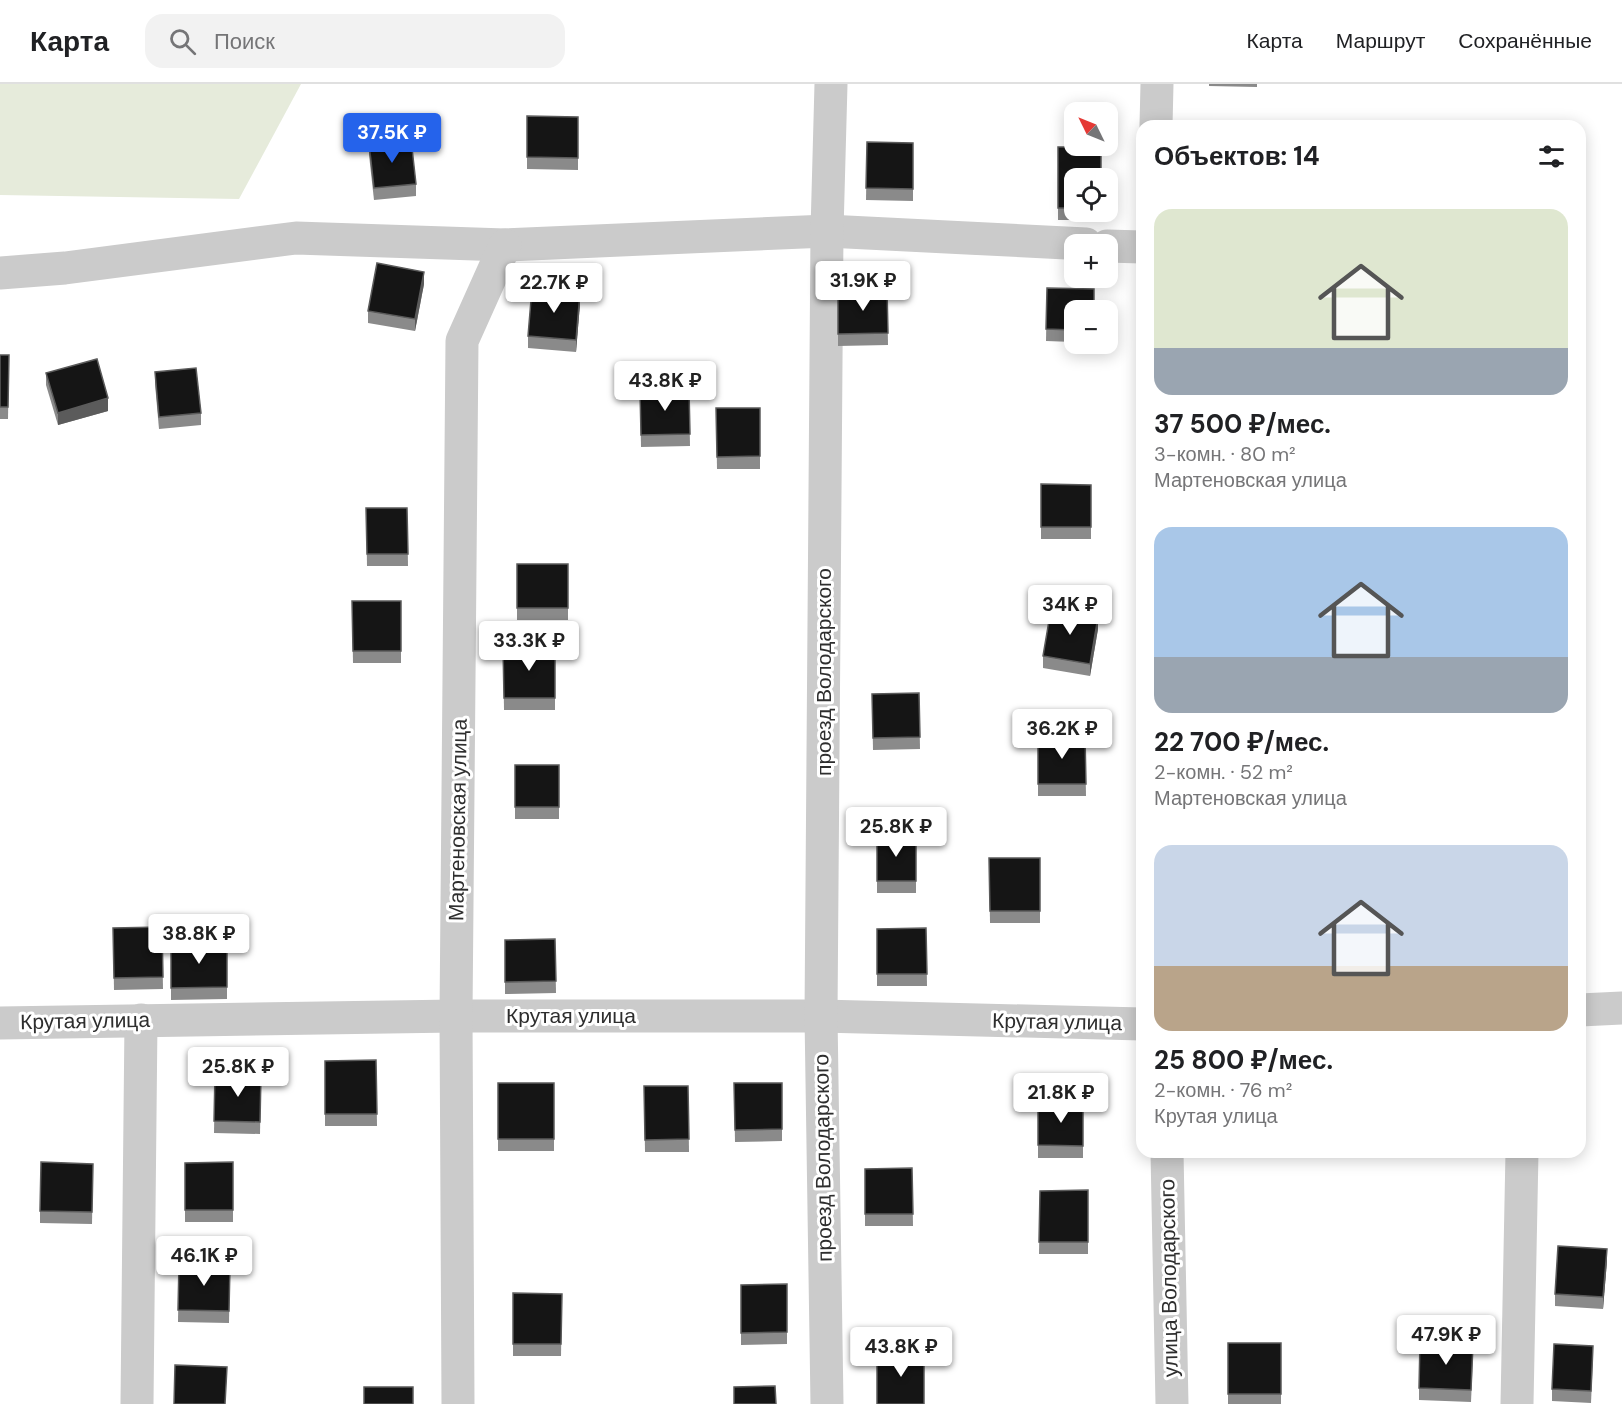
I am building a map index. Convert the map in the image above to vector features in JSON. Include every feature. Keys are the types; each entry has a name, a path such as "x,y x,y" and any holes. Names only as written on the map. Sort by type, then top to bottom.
{"street":[{"name":"проезд Володарского","path":"828,1404 821,1016 827,231 831,84"},
{"path":"1156,120 1157,84"},
{"path":"0,273 65,268 296,238 505,245 827,231 1064,243"},
{"name":"Мартеновская улица","path":"458,1404 456,1016 462,341 505,245"},
{"path":"1118,246 1136,247"},
{"path":"1586,1010 1622,1008"},
{"name":"Крутая улица","path":"0,1023 456,1016 821,1016 1136,1024"},
{"path":"136,1404 141,1020"},
{"name":"улица Володарского","path":"1167,1158 1172,1404"},
{"path":"1517,1404 1522,1158"}],"green space":[{"path":"0,84 301,84 239,199 0,195"}],"building":[{"path":"527,116 578,117 578,158 527,157"},
{"path":"411,139 416,184 374,188 369,143"},
{"path":"867,142 913,143 913,189 866,188"},
{"path":"1058,147 1064,147 1064,156 1101,156 1101,168 1064,168 1064,208 1058,208"},
{"path":"377,263 424,272 415,319 368,311"},
{"path":"532,288 580,292 576,340 528,336"},
{"path":"1047,288 1094,289 1094,300 1064,300 1064,330 1046,329"},
{"path":"887,289 888,333 838,334 838,290"},
{"path":"0,355 9,355 8,407 0,407"},
{"path":"97,359 108,398 58,413 46,373"},
{"path":"196,368 201,413 159,417 155,372"},
{"path":"640,390 689,390 690,434 641,435"},
{"path":"716,408 760,408 760,456 717,457"},
{"path":"1041,484 1091,485 1091,527 1041,527"},
{"path":"366,508 407,508 408,554 367,554"},
{"path":"517,564 568,564 568,608 517,608"},
{"path":"352,601 401,601 401,651 353,651"},
{"path":"1051,609 1098,617 1090,664 1043,656"},
{"path":"555,645 555,698 504,698 503,646"},
{"path":"919,693 920,737 873,738 872,694"},
{"path":"1038,736 1085,736 1086,784 1038,784"},
{"path":"515,765 559,765 559,807 515,807"},
{"path":"877,836 916,836 916,881 877,881"},
{"path":"989,858 1040,858 1040,911 990,911"},
{"path":"162,927 163,977 114,978 113,928"},
{"path":"926,928 927,974 877,974 877,929"},
{"path":"555,939 556,981 505,982 505,940"},
{"path":"227,942 227,987 171,988 171,943"},
{"path":"376,1060 377,1114 325,1114 325,1061"},
{"path":"215,1073 261,1074 260,1122 214,1121"},
{"path":"498,1083 554,1083 554,1139 498,1139"},
{"path":"734,1083 782,1083 782,1129 735,1130"},
{"path":"644,1086 688,1086 689,1139 645,1140"},
{"path":"1038,1102 1083,1102 1083,1146 1038,1145"},
{"path":"41,1162 93,1164 92,1212 40,1211"},
{"path":"233,1162 233,1210 185,1210 185,1163"},
{"path":"912,1168 913,1214 865,1214 865,1169"},
{"path":"1088,1190 1088,1242 1039,1242 1040,1191"},
{"path":"1558,1246 1607,1249 1603,1297 1555,1294"},
{"path":"179,1263 230,1265 229,1311 178,1310"},
{"path":"787,1284 787,1332 741,1333 741,1285"},
{"path":"513,1293 562,1294 561,1344 513,1344"},
{"path":"1420,1341 1473,1344 1471,1390 1419,1388"},
{"path":"1228,1343 1281,1343 1281,1394 1228,1394"},
{"path":"1554,1344 1593,1346 1591,1391 1552,1389"},
{"path":"924,1352 924,1404 877,1404 877,1353"},
{"path":"175,1365 227,1367 225,1404 174,1404"},
{"path":"775,1386 776,1404 734,1404 734,1387"},
{"path":"364,1387 413,1387 413,1404 364,1404"}]}
